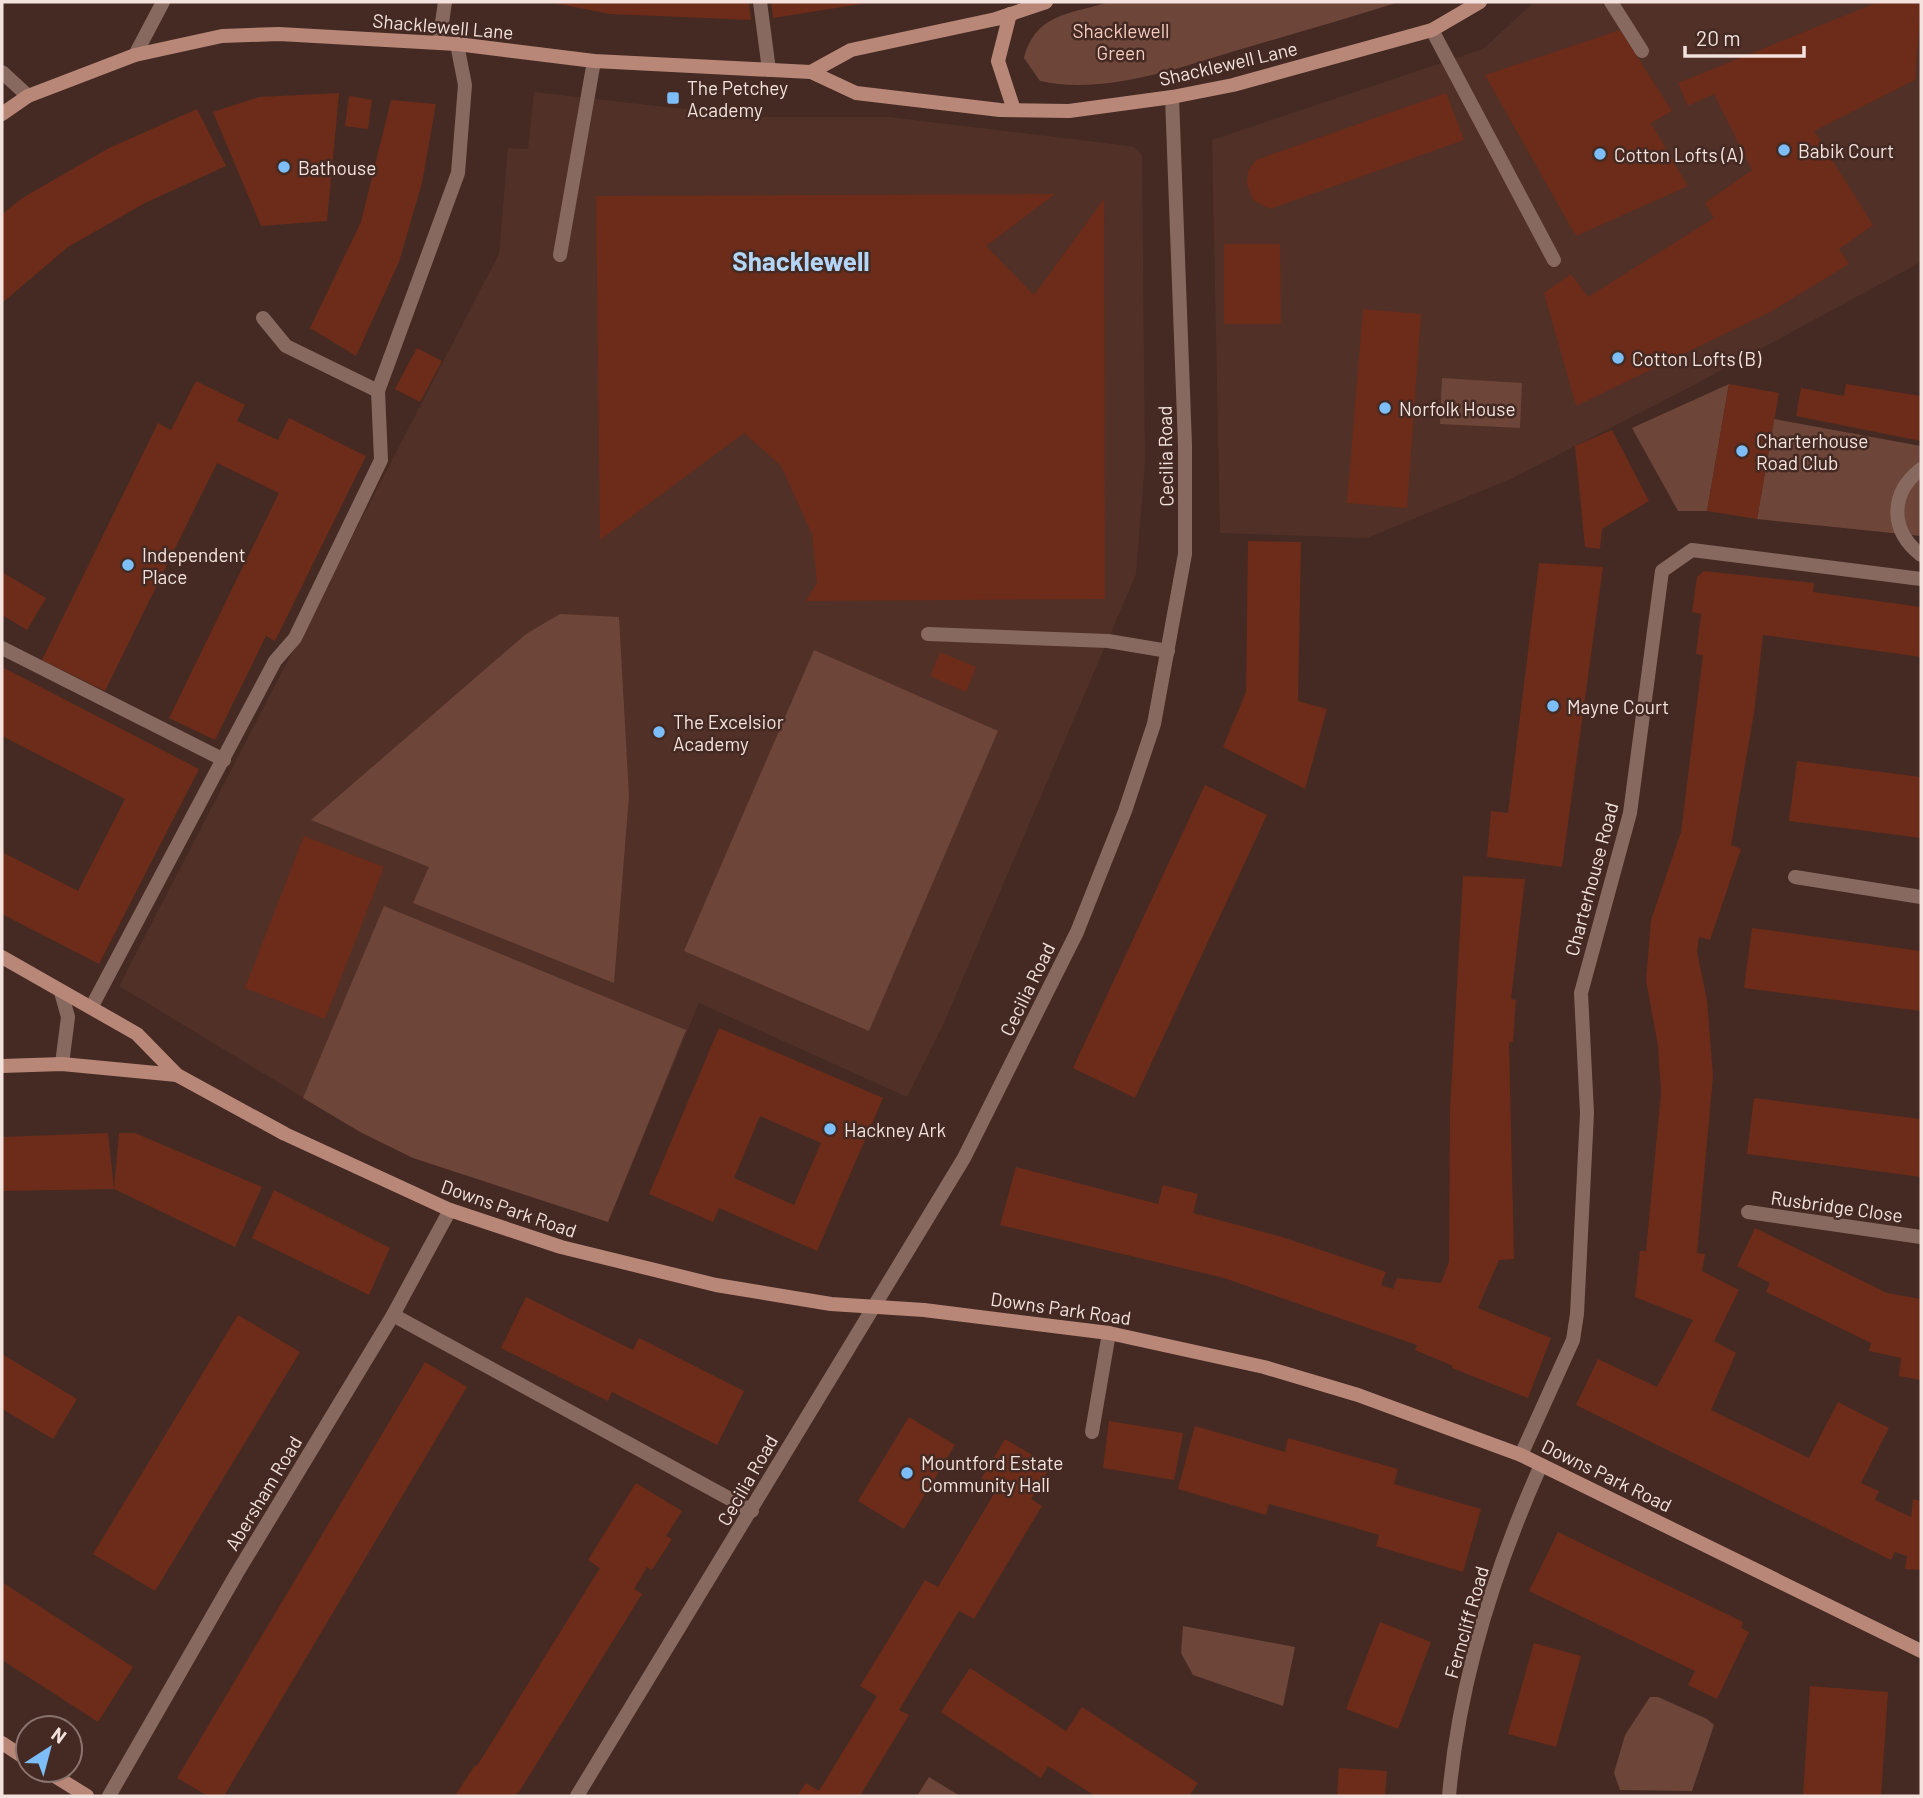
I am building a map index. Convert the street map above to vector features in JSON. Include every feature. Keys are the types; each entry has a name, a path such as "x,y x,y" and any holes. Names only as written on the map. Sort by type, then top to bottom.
{"street":[{"path":"135,54 163,2"},
{"path":"439,43 445,2"},
{"path":"760,2 769,70"},
{"name":"Shacklewell Lane","path":"2,114 28,96 135,54 222,36 279,34 457,44 594,61 811,72 856,93 1014,110 1069,111 1172,97 1233,85 1432,30 1480,2"},
{"path":"1611,2 1642,51"},
{"path":"811,72 851,50 1010,14 1041,3"},
{"path":"1010,14 998,61 1014,110"},
{"path":"1432,30 1554,260"},
{"path":"92,1006 275,661 295,638 381,460 378,391 458,173 465,85 457,44"},
{"path":"560,255 594,61"},
{"path":"2,72 28,96"},
{"name":"Cecilia Road","path":"577,1796 964,1158 1077,932 1125,811 1150,737 1185,554 1185,432 1172,97"},
{"path":"262,318 286,346 378,391"},
{"path":"1921,469 1906,481 1896,502 1900,526 1912,548 1921,555"},
{"name":"Charterhouse Road","path":"1521,1455 1573,1340 1577,1314 1587,1113 1581,993 1630,813 1662,571 1692,550 1921,579"},
{"path":"928,634 1108,641 1168,651"},
{"path":"2,648 224,760"},
{"path":"1795,877 1921,897"},
{"name":"Downs Park Road","path":"2,957 137,1034 177,1074 285,1134 450,1210 561,1247 716,1285 831,1304 875,1306 1109,1333 1264,1367 1358,1395 1521,1455 1921,1651"},
{"path":"61,992 68,1017 62,1064"},
{"name":"Downs Park Road","path":"2,1066 62,1064 177,1074"},
{"name":"Abersham Road","path":"109,1796 237,1573 393,1315 450,1210"},
{"name":"Rusbridge Close","path":"1748,1212 1921,1237"},
{"path":"393,1315 752,1511"},
{"path":"1092,1432 1109,1333"},
{"name":"Ferncliff Road","path":"1449,1796 1461,1707 1489,1604 1541,1465"},
{"path":"67,1784 86,1796"}],"shaded area":[{"path":"1534,2 1921,2 1921,262 1696,384 1513,478 1367,538 1220,533 1212,140 1483,49"},
{"name":"The Excelsior Academy","path":"534,92 754,117 889,117 1121,145 1134,147 1142,155 1145,462 1136,574 943,1025 907,1097 699,1003 608,1222 413,1158 362,1133 119,986 499,254 508,148 528,149"}],"green space":[{"name":"Shacklewell Green","path":"1110,2 1399,2 1144,77 1090,85 1040,81 1024,58 1037,32 1046,24 1068,13"},
{"path":"1442,378 1522,383 1520,428 1440,424"},
{"path":"1729,384 1707,511 1678,511 1632,428"},
{"path":"1774,419 1921,446 1921,536 1757,519"},
{"path":"560,614 619,617 629,796 614,983 413,903 429,867 311,820 526,634"},
{"path":"814,650 998,731 869,1031 684,951"},
{"path":"384,906 686,1030 608,1222 413,1158 362,1133 303,1098"},
{"path":"1183,1626 1295,1647 1283,1706 1193,1675 1181,1653"},
{"path":"1650,1697 1658,1697 1707,1719 1714,1725 1692,1791 1620,1790 1614,1773 1625,1735"},
{"path":"929,1777 960,1796 917,1796"}],"building":[{"path":"549,2 749,2 751,20 610,14"},
{"path":"771,2 867,2 867,3 773,18"},
{"name":"Babik Court","path":"1878,2 1921,2 1915,80 1814,131 1873,225 1839,249 1849,264 1772,311 1576,406 1544,293 1571,274 1588,297 1714,218 1705,203 1752,170 1714,94 1688,106 1678,83"},
{"name":"Cotton Lofts (A)","path":"1620,30 1672,111 1651,123 1688,186 1576,236 1485,75"},
{"name":"Bathouse","path":"339,93 327,221 261,226 213,112 259,97"},
{"path":"1446,93 1464,140 1270,209 1253,200 1247,184 1248,171 1256,160"},
{"path":"349,96 372,100 368,129 345,126"},
{"path":"391,100 436,104 422,183 399,262 356,356 310,328 361,222"},
{"path":"197,109 226,166 145,203 68,247 2,303 2,214 24,197 109,148"},
{"path":"1055,194 986,246 1034,295 1104,199 1105,599 806,601 817,583 812,534 781,466 744,433 600,540 596,196"},
{"path":"1224,244 1280,244 1281,324 1224,324"},
{"name":"Norfolk House","path":"1363,309 1421,314 1407,508 1347,503"},
{"path":"417,348 442,361 420,402 395,389"},
{"name":"Independent Place","path":"196,381 245,405 237,421 278,440 289,418 366,456 275,641 266,636 215,740 169,718 279,493 217,463 105,691 42,660 158,423 171,430"},
{"path":"1729,384 1779,393 1757,519 1707,511"},
{"path":"1846,384 1921,396 1921,441 1796,416 1801,388 1844,396"},
{"path":"1612,430 1649,501 1602,529 1600,549 1585,547 1575,446"},
{"path":"1248,541 1301,542 1298,701 1327,709 1305,789 1223,747 1246,692"},
{"name":"Mayne Court","path":"1539,563 1603,567 1562,867 1487,857 1491,811 1508,813"},
{"path":"1704,571 1814,583 1813,592 1921,607 1921,657 1763,635 1754,713 1731,845 1741,849 1710,940 1699,937 1697,952 1707,1000 1713,1076 1697,1253 1705,1254 1702,1271 1739,1290 1714,1341 1736,1353 1711,1410 1809,1458 1838,1402 1889,1428 1861,1483 1879,1491 1875,1500 1911,1517 1913,1499 1921,1501 1921,1570 1905,1569 1907,1556 1895,1552 1891,1560 1576,1405 1598,1359 1657,1387 1693,1320 1635,1297 1640,1251 1646,1251 1661,1093 1658,1046 1646,980 1651,920 1681,832 1703,655 1696,654 1701,614 1692,612 1697,577"},
{"path":"2,572 46,598 27,630 2,615"},
{"path":"940,652 976,667 966,692 930,676"},
{"path":"2,667 199,769 99,964 2,914 2,852 78,891 125,799 2,736"},
{"path":"1797,761 1921,777 1921,838 1789,821"},
{"path":"1205,785 1267,815 1135,1098 1073,1068"},
{"path":"304,836 384,867 325,1019 245,988"},
{"path":"1463,876 1525,879 1511,999 1516,1000 1513,1041 1509,1043 1514,1259 1499,1260 1478,1308 1551,1338 1528,1398 1452,1368 1453,1366 1415,1350 1417,1345 1224,1278 1000,1225 1016,1167 1158,1204 1163,1185 1198,1194 1193,1213 1282,1237 1386,1272 1381,1285 1393,1289 1397,1278 1441,1283 1449,1262 1450,1111"},
{"path":"1752,928 1921,951 1921,1011 1744,988"},
{"name":"Hackney Ark","path":"719,1028 883,1098 817,1251 719,1208 713,1222 649,1194","holes":["760,1116 821,1143 794,1205 734,1178"]},
{"path":"1754,1098 1921,1119 1921,1177 1747,1154"},
{"path":"108,1133 114,1189 2,1191 2,1137"},
{"path":"119,1133 135,1133 262,1187 235,1247 114,1189"},
{"path":"274,1190 390,1248 369,1295 252,1238"},
{"path":"1755,1228 1887,1293 1921,1299 1920,1380 1899,1376 1901,1358 1869,1351 1871,1343 1766,1292 1770,1283 1737,1266"},
{"path":"526,1297 633,1350 639,1338 744,1391 717,1445 612,1392 608,1401 501,1348"},
{"path":"238,1315 300,1352 155,1591 93,1554"},
{"path":"2,1354 77,1399 53,1439 2,1409"},
{"path":"425,1362 467,1387 224,1796 208,1796 177,1778"},
{"name":"Mountford Estate Community Hall","path":"909,1417 955,1445 904,1529 858,1501"},
{"path":"1109,1421 1183,1433 1174,1480 1103,1468"},
{"path":"1195,1426 1285,1452 1288,1438 1398,1469 1394,1484 1481,1509 1463,1572 1376,1546 1379,1535 1269,1504 1266,1515 1178,1489"},
{"path":"1005,1439 1051,1466 1031,1499 1042,1506 974,1619 959,1611 899,1710 909,1715 860,1796 797,1796 806,1783 819,1791 877,1696 860,1686 925,1580 938,1587 997,1489 981,1479"},
{"path":"636,1483 682,1511 666,1536 672,1539 652,1570 647,1567 634,1589 642,1594 519,1792 514,1796 455,1796 475,1765 477,1766 600,1568 588,1560"},
{"path":"1558,1532 1743,1622 1741,1628 1749,1632 1717,1699 1688,1685 1695,1671 1529,1591"},
{"path":"2,1582 133,1667 98,1722 2,1660"},
{"path":"1380,1622 1431,1642 1398,1729 1346,1709"},
{"path":"1534,1643 1581,1656 1556,1747 1508,1734"},
{"path":"970,1668 1066,1731 1082,1707 1198,1783 1189,1796 1095,1796 1048,1766 1041,1778 941,1712"},
{"path":"1810,1686 1888,1692 1881,1796 1803,1796"},
{"path":"1339,1768 1387,1771 1385,1796 1337,1796"}],"place":[{"name":"The Petchey Academy","path":"673,98"},
{"name":"Babik Court","path":"1784,150"},
{"name":"Cotton Lofts (A)","path":"1600,154"},
{"name":"Bathouse","path":"284,167"},
{"name":"Cotton Lofts (B)","path":"1618,358"},
{"name":"Norfolk House","path":"1385,408"},
{"name":"Charterhouse Road Club","path":"1742,451"},
{"name":"Independent Place","path":"128,565"},
{"name":"Mayne Court","path":"1553,706"},
{"name":"The Excelsior Academy","path":"659,732"},
{"name":"Hackney Ark","path":"830,1129"},
{"name":"Mountford Estate Community Hall","path":"907,1473"}],"district":[{"name":"Shacklewell","path":"801,260"}]}
